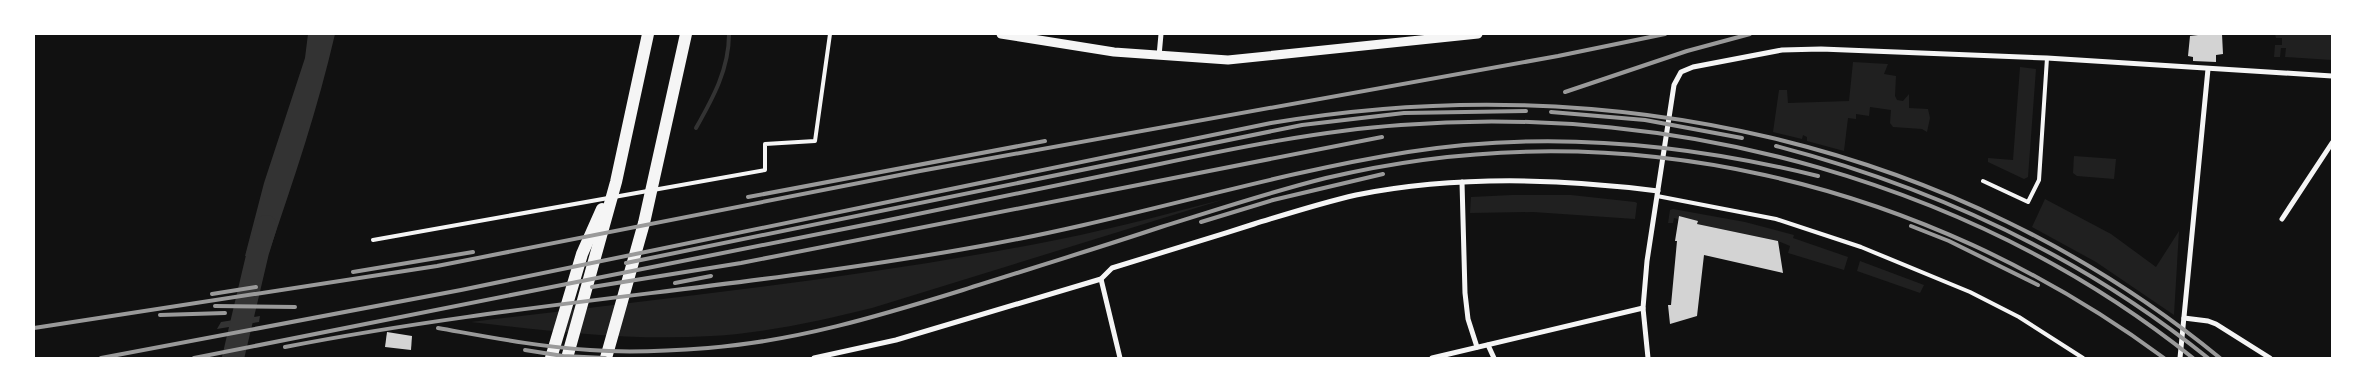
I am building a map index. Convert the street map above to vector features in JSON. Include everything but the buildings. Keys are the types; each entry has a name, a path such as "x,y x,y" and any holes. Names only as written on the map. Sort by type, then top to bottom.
{"highway":[{"path":"567,358 616,182 648,34"},
{"path":"606,358 644,223 686,34"},
{"path":"551,358 588,240 616,182"}],"street":[{"path":"1001,34 1080,47 1159,56 1251,59 1478,34"},
{"path":"1159,56 1161,34"},
{"path":"1648,358 1643,308 1647,261 1674,85 1681,72 1694,67 1791,49 2047,58 2332,76"},
{"path":"2180,358 2208,69"},
{"path":"2282,219 2332,143"},
{"path":"814,358 896,340 1101,279 1112,268 1298,211 1356,196 1417,186 1462,182 1558,181 1658,193"},
{"path":"1462,182 1466,306 1477,347"},
{"path":"1101,279 1120,358"},
{"path":"1432,358 1643,308"},
{"path":"2184,318 2216,324 2270,358"},
{"path":"1488,345 1494,358"}],"lane":[{"path":"373,240 765,170 765,144 815,141 830,34"},
{"path":"1983,181 2028,202 2035,190 2038,180 2047,58"},
{"path":"1658,193 1776,219 1861,247 1970,292 2018,317 2083,358"}],"shaded area":[{"path":"308,34 335,34 321,89 269,252 245,256 264,183 305,58"},
{"path":"2275,34 2332,34 2332,60 2285,57 2286,48 2281,48 2280,57 2274,57 2275,45 2282,45 2282,38 2276,38"},
{"path":"1853,62 1888,64 1884,74 1896,76 1895,96 1897,100 1903,101 1909,94 1909,108 1928,109 1930,118 1927,132 1922,129 1893,127 1890,123 1891,110 1870,107 1869,116 1856,114 1856,119 1848,118 1844,151 1807,141 1807,137 1803,135 1802,139 1773,132 1779,90 1787,90 1788,103 1849,101"},
{"path":"2020,67 2036,69 2028,177 2024,179 1988,162 1988,158 2013,160"},
{"path":"2074,156 2116,159 2114,179 2077,176 2073,173"},
{"path":"1571,195 1635,202 1637,203 1635,219 1533,212 1470,213 1471,197"},
{"path":"1225,199 872,308 772,329 711,336 651,337 531,329 471,322 767,286 988,253 1082,235"},
{"path":"2045,199 2111,234 2156,267 2179,231 2174,315 2096,262 2032,227"},
{"path":"1670,210 1745,222 1794,235 1793,238 1848,257 1844,270 1788,253 1790,246 1778,241 1697,224 1698,221 1679,216 1678,219 1674,218 1673,223 1668,223"},
{"path":"1860,261 1924,285 1920,293 1857,271"},
{"path":"260,316 259,322 217,329 221,322"}],"waterway":[{"path":"696,128 719,83 726,59 729,34"},
{"path":"233,358 266,226"}],"railway":[{"path":"34,328 437,266 920,171 1558,56 1665,34"},
{"path":"1565,92 1687,51 1750,34"},
{"path":"101,358 461,290 1271,123 1397,108 1523,105 1648,115 1771,138 1891,173 2007,222 2117,283 2220,358"},
{"path":"626,263 1302,125 1404,113 1526,111"},
{"path":"1551,112 1645,120 1742,138"},
{"path":"194,358 1277,141 1339,131 1401,125 1506,122 1611,128 1716,143 1819,168 1919,202 2016,245 2107,297 2193,358"},
{"path":"592,287 741,263 1382,137"},
{"path":"748,197 1045,141"},
{"path":"285,347 371,331 458,318 894,261 1034,236 1247,185 1354,162 1460,145 1563,141 1614,143 1717,155 1818,176"},
{"path":"1776,146 1892,182 1948,204 2003,229 2057,257 2109,288 2159,321 2208,358"},
{"path":"438,328 533,344 605,351 693,349 773,340 837,326 900,309 1243,201 1326,178 1436,158 1547,152 1657,157 1764,175 1870,204 1972,245 2071,296 2164,358"},
{"path":"1201,222 1273,200 1383,174"},
{"path":"1911,226 1949,241 2038,285"},
{"path":"353,272 473,252"},
{"path":"675,283 711,276"},
{"path":"212,294 256,287"},
{"path":"215,306 295,307"},
{"path":"160,315 225,313"},
{"path":"525,350 563,356 605,358"}]}
